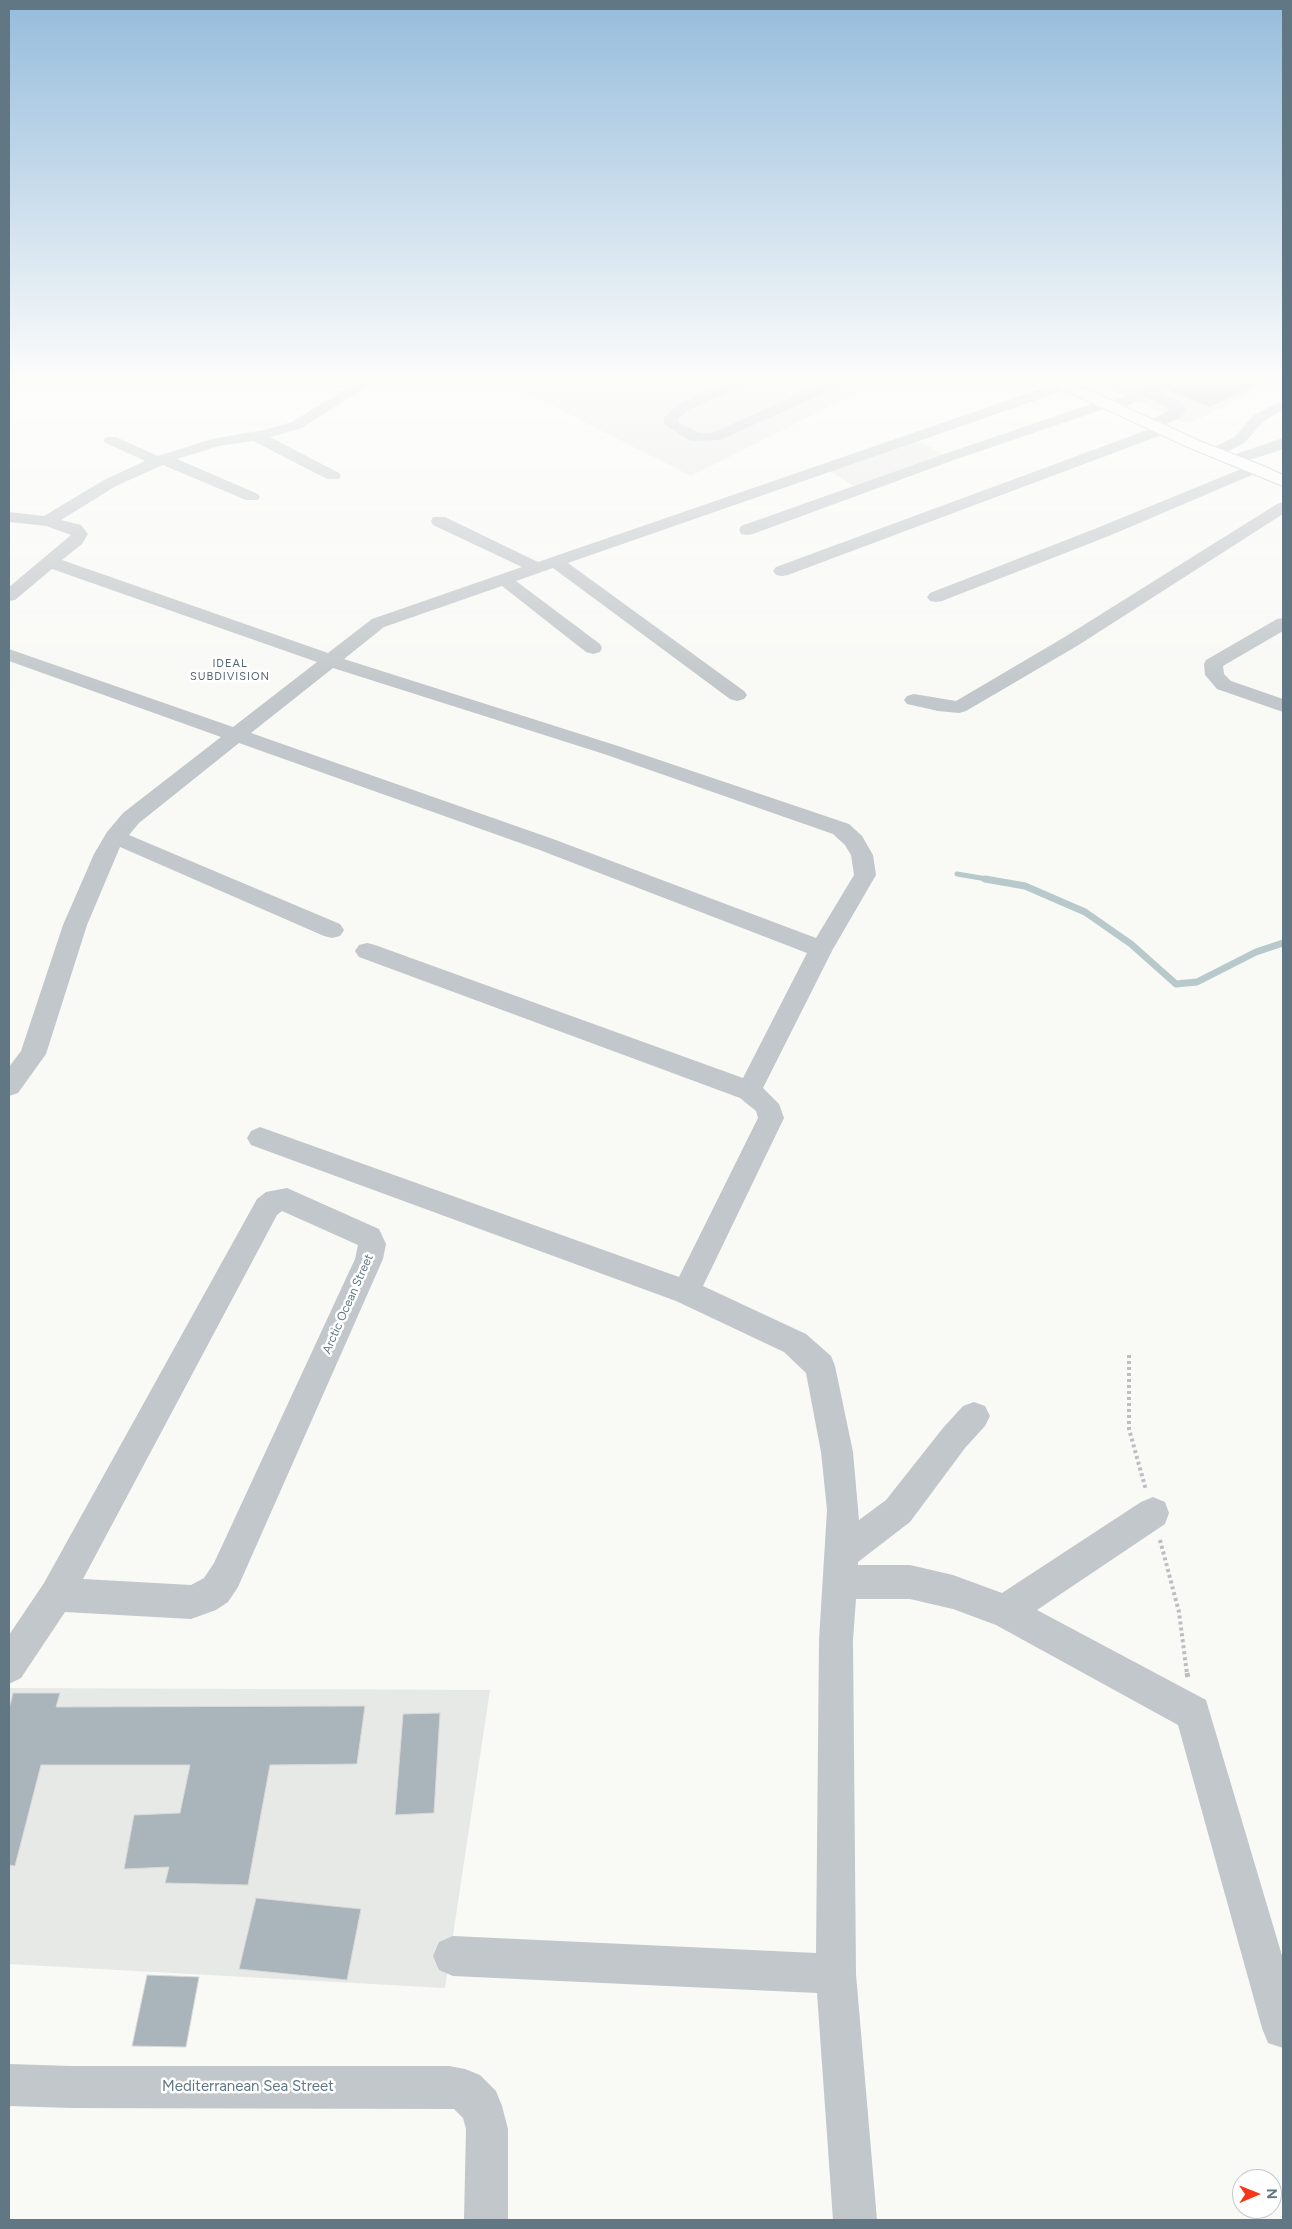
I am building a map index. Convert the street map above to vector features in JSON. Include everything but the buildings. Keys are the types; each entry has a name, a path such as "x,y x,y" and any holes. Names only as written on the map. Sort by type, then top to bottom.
{"highway":[{"path":"1266,481 1283,489"}],"street":[{"path":"47,521 114,481"},
{"path":"211,481 252,498"},
{"path":"9,1086 33,1054 75,925 105,854 115,838 132,818 378,623 555,562 777,481"},
{"path":"747,530 883,481"},
{"path":"782,571 1017,481"},
{"path":"936,597 1103,532 1225,481"},
{"path":"914,700 938,706 959,707 1070,642 1283,507"},
{"path":"9,517 47,521 75,529 80,534 76,540 9,596"},
{"path":"439,521 537,568"},
{"path":"50,562 332,661 611,750 841,829 854,841 862,855 865,875 821,949 749,1091"},
{"path":"555,562 736,695"},
{"path":"505,579 510,585 593,648"},
{"path":"1281,703 1224,685 1215,676 1213,664 1283,623"},
{"path":"9,655 545,844 821,949"},
{"path":"115,838 332,930"},
{"path":"367,951 749,1091 765,1104 771,1118 686,1292"},
{"path":"260,1138 686,1292 795,1343 820,1366 837,1452 843,1510 836,1640 836,1974 855,2220"},
{"name":"Arctic Ocean Street","path":"9,1666 56,1595 267,1207 276,1200 287,1199 369,1237 372,1244 369,1259 226,1575 216,1590 204,1598 191,1602 56,1595"},
{"path":"840,1568 898,1511 954,1438 974,1416"},
{"path":"1005,1611 1153,1513"},
{"path":"840,1568 952,1592 1005,1611 1193,1713 1283,2028"},
{"path":"453,1956 836,1974"},
{"name":"Mediterranean Sea Street","path":"9,2085 71,2087 449,2087 465,2090 481,2106 487,2129 486,2220"}],"shaded area":[{"path":"846,481 868,481 854,486"},
{"path":"10,1688 490,1690 445,1988 9,1964"}],"waterway":[{"path":"957,874 993,880"},
{"path":"985,879 1025,886 1085,912 1131,944 1176,984 1197,982 1256,952 1283,943"}],"district":[{"name":"IDEAL SUBDIVISION","path":"230,670"}]}
